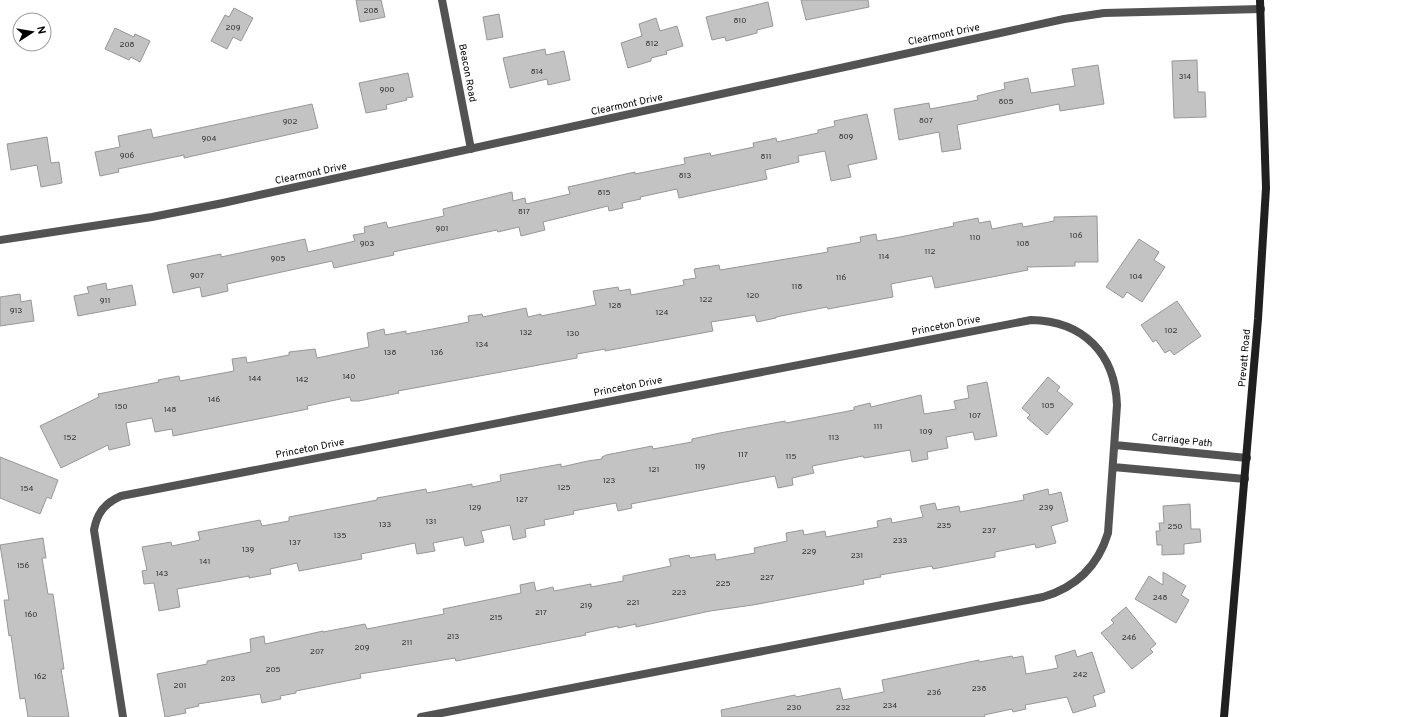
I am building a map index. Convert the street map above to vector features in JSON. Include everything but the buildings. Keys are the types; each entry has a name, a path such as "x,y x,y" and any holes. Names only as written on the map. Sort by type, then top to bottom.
{"street":[{"name":"Beacon Road","path":"442,0 471,149"},
{"name":"Prevatt Road","path":"1224,717 1247,458 1258,319 1266,188 1260,0"},
{"name":"Clearmont Drive","path":"0,240 152,217 471,149 1064,19 1104,13 1261,9"},
{"name":"Princeton Drive","path":"123,717 94,530 99,513 105,506 121,496 1031,320 1056,323 1079,333 1094,345 1107,362 1116,390 1115,445 1110,520 1104,547 1089,570 1074,584 1056,593 421,717"},
{"name":"Carriage Path","path":"1115,445 1247,458"},
{"path":"1113,468 1245,479"}]}
